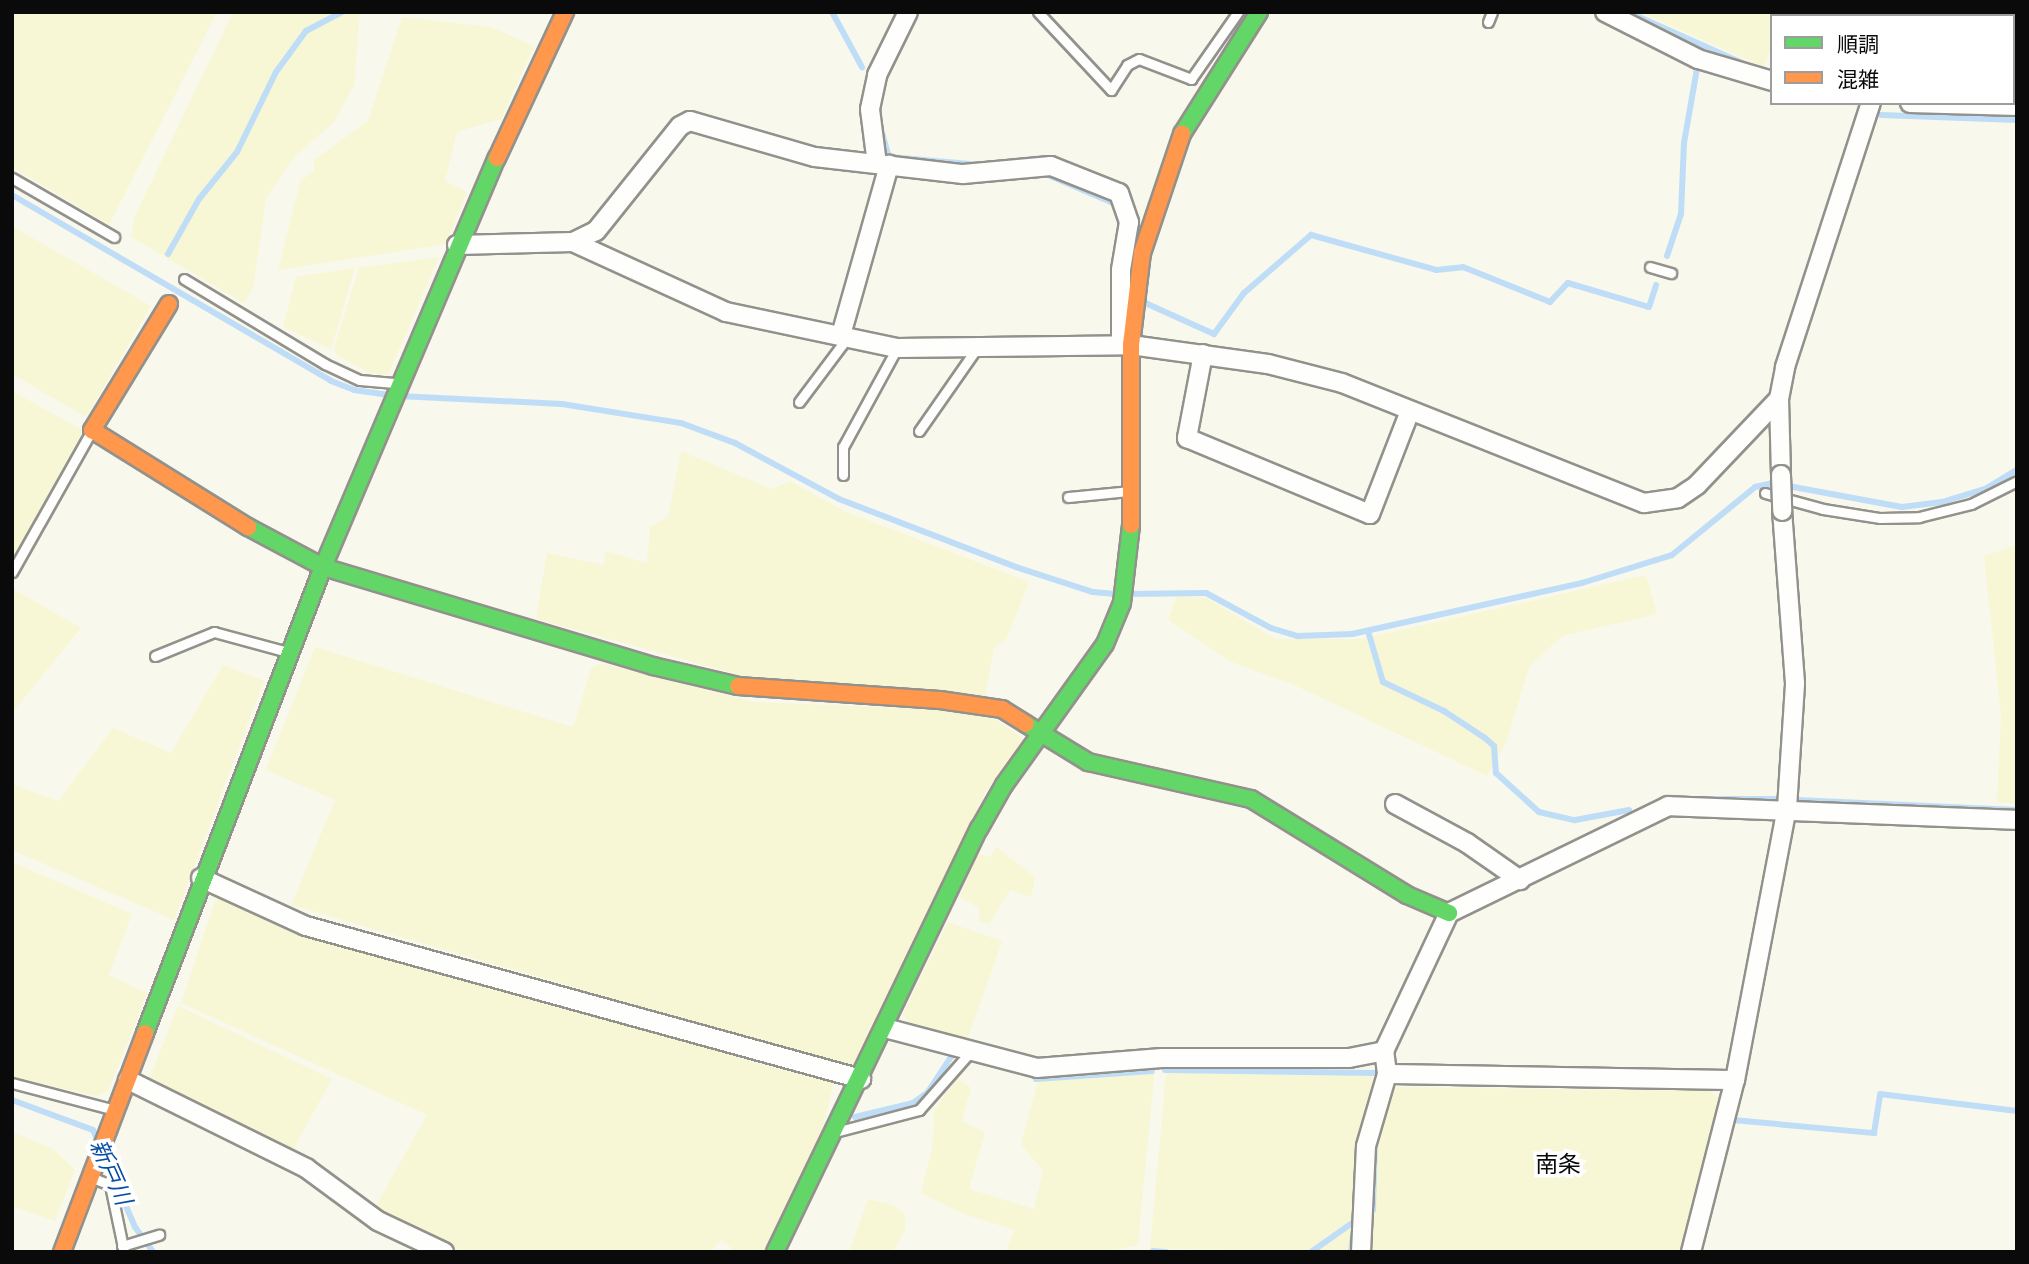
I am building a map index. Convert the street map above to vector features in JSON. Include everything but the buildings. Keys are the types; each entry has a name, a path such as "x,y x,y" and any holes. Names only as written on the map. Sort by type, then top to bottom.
{"street":[{"path":"62,1252 201,878 323,568 457,245 565,12"},
{"path":"844,336 883,165 870,109 875,86 908,12"},
{"path":"1605,12 1698,59 1770,74"},
{"path":"1126,345 1142,253 1179,139 1258,13"},
{"path":"1692,1252 1735,1080 1787,808 1795,683 1782,511 1779,399 1807,291 1870,105"},
{"path":"1981,105 2017,106"},
{"path":"457,245 573,242 596,231 680,126 690,121 815,157 963,174 1051,166 1119,193 1129,222 1121,270 1126,345 1131,544 1122,603 1105,644 979,829 861,1079 775,1252"},
{"path":"573,242 726,312 897,348 1126,345 1268,364 1342,383 1632,499 1660,503 1697,485 1779,399"},
{"path":"170,304 92,430 152,465 203,503 323,568 653,666 755,690 940,701 1002,709 1088,762 1251,799 1407,895 1449,913"},
{"path":"1203,354 1187,439 1370,514 1410,411"},
{"path":"1395,804 1467,843 1520,880"},
{"path":"1361,1252 1366,1146 1387,1074 1384,1051 1449,913 1668,806 1787,808 2017,820"},
{"path":"201,878 306,926 861,1079"},
{"path":"885,1027 1037,1068 1162,1058 1349,1058 1384,1051"},
{"path":"1387,1074 1735,1080"},
{"path":"128,1080 306,1168 378,1221 444,1252"}],"lane":[{"path":"1038,12 1111,90 1127,65 1139,60 1191,79 1238,12"},
{"path":"1488,22 1492,12"},
{"path":"12,178 114,237"},
{"path":"1650,267 1671,273"},
{"path":"184,279 325,364 360,380 396,391"},
{"path":"799,402 844,336"},
{"path":"843,475 843,447 897,348"},
{"path":"919,431 977,348"},
{"path":"12,572 92,430"},
{"path":"1765,493 1857,515 1919,517 1970,504 2017,481"},
{"path":"1068,497 1131,490"},
{"path":"155,656 214,632 290,653"},
{"path":"834,1132 919,1110 972,1050"},
{"path":"12,1083 116,1110"},
{"path":"93,1172 110,1185 126,1247 158,1236"}],"green space":[{"path":"12,12 217,12 109,225 12,167"},
{"path":"233,12 360,12 354,85 334,122 293,158 266,199 253,288 244,303 131,237 134,218"},
{"path":"1640,12 1782,12 1770,14 1770,49 1764,67"},
{"path":"402,17 491,27 534,46 501,119 457,132 445,181 467,192 446,244 278,270 300,182 314,170 314,160 368,121"},
{"path":"12,226 151,306 86,417 12,374"},
{"path":"439,257 388,375 370,373 338,356 334,349 359,268"},
{"path":"355,268 331,349 283,327 296,277"},
{"path":"12,391 86,432 12,563"},
{"path":"681,451 772,489 790,481 844,511 1029,582 1007,638 994,648 985,697 754,679 536,619 547,553 604,565 606,551 647,563 650,527 668,517"},
{"path":"2017,545 2017,804 1997,802 2001,715 1984,556"},
{"path":"1646,575 1657,614 1562,636 1529,667 1506,743 1487,776 1294,685 1231,662 1168,620 1177,596 1206,598 1276,639 1361,639"},
{"path":"12,588 81,628 12,713"},
{"path":"315,647 573,727 591,669 600,663 754,702 951,710 996,720 1025,740 985,793 852,1068 291,905 335,800 266,770"},
{"path":"223,665 264,681 174,920 12,850 12,784 58,801 113,728 171,753"},
{"path":"996,847 1035,877 1031,897 1010,890 989,924 979,921 979,908 960,897 977,854 990,857"},
{"path":"12,862 132,914 109,975 147,993 108,1091 96,1096 12,1077"},
{"path":"221,897 756,1063 834,1083 819,1142 767,1252 736,1252 721,1240 710,1252 462,1252 374,1209 427,1115 181,1003 215,901"},
{"path":"948,922 1002,941 967,1041 910,1025 903,1014"},
{"path":"178,1006 332,1079 291,1153 148,1082"},
{"path":"1155,1066 1138,1245 1103,1252 1006,1252 1014,1230 961,1213 921,1193 933,1144 934,1111 957,1078 971,1088 962,1121 985,1132 969,1189 1034,1209 1043,1171 1021,1144 1039,1077"},
{"path":"1170,1072 1372,1076 1373,1093 1363,1118 1357,1215 1306,1252 1150,1248 1166,1075"},
{"path":"1396,1087 1709,1091 1718,1097 1684,1252 1370,1252 1379,1131"},
{"path":"12,1132 52,1148 75,1170 55,1221 12,1206"},
{"path":"868,1199 893,1205 905,1214 905,1229 893,1252 849,1252"},
{"path":"1353,1224 1348,1252 1313,1252"}],"waterway":[{"path":"168,254 199,199 237,152 276,72 306,31 342,12"},
{"path":"832,12 862,67"},
{"path":"1628,12 1747,65"},
{"path":"1667,256 1681,214 1684,143 1698,63"},
{"path":"1881,115 2017,120"},
{"path":"880,126 889,157 982,165"},
{"path":"1013,161 1043,158"},
{"path":"1048,175 1111,202"},
{"path":"12,195 331,381 354,390 388,395"},
{"path":"1143,302 1214,334 1244,293 1311,235 1436,270 1463,267 1550,302 1568,283 1649,307 1656,285"},
{"path":"399,396 562,404 681,423 735,443 839,499 1016,567 1093,592 1118,594"},
{"path":"1129,594 1206,593 1271,628 1298,636 1352,634 1582,583 1672,555 1755,487 1772,483 1902,507 1942,502 1985,489 2017,470"},
{"path":"1368,631 1383,682 1444,711 1485,738 1494,746 1496,773 1539,812 1575,820 1629,810"},
{"path":"1701,799 1776,799"},
{"path":"1797,800 2017,810"},
{"path":"855,1117 913,1103 928,1092 951,1057"},
{"path":"1165,1070 1374,1073"},
{"path":"1036,1079 1152,1071"},
{"path":"1733,1120 1874,1133 1880,1094 2017,1111"},
{"name":"新戸川","path":"12,1100 93,1130 98,1141"},
{"path":"1373,1210 1375,1140"},
{"name":"新戸川","path":"106,1160 135,1227 153,1252"},
{"path":"1311,1252 1355,1221"},
{"path":"1351,1252 1354,1226"},
{"path":"1153,1251 1166,1252"}],"traffic: fast":[{"path":"1182,134 1259,12"},
{"path":"145,1033 323,567 497,158"},
{"path":"775,1252 979,829 1004,785 1105,644 1122,603 1131,525"},
{"path":"248,527 323,567 653,666 738,686"},
{"path":"1026,724 1088,762 1251,799 1407,895 1449,913"}],"traffic: slow":[{"path":"497,158 565,12"},
{"path":"1131,525 1131,345 1142,253 1182,134"},
{"path":"169,304 92,430 248,527"},
{"path":"738,686 940,700 1002,709 1026,724"},
{"path":"62,1252 145,1033"}],"district":[{"name":"南条","path":"1558,1164"}]}
